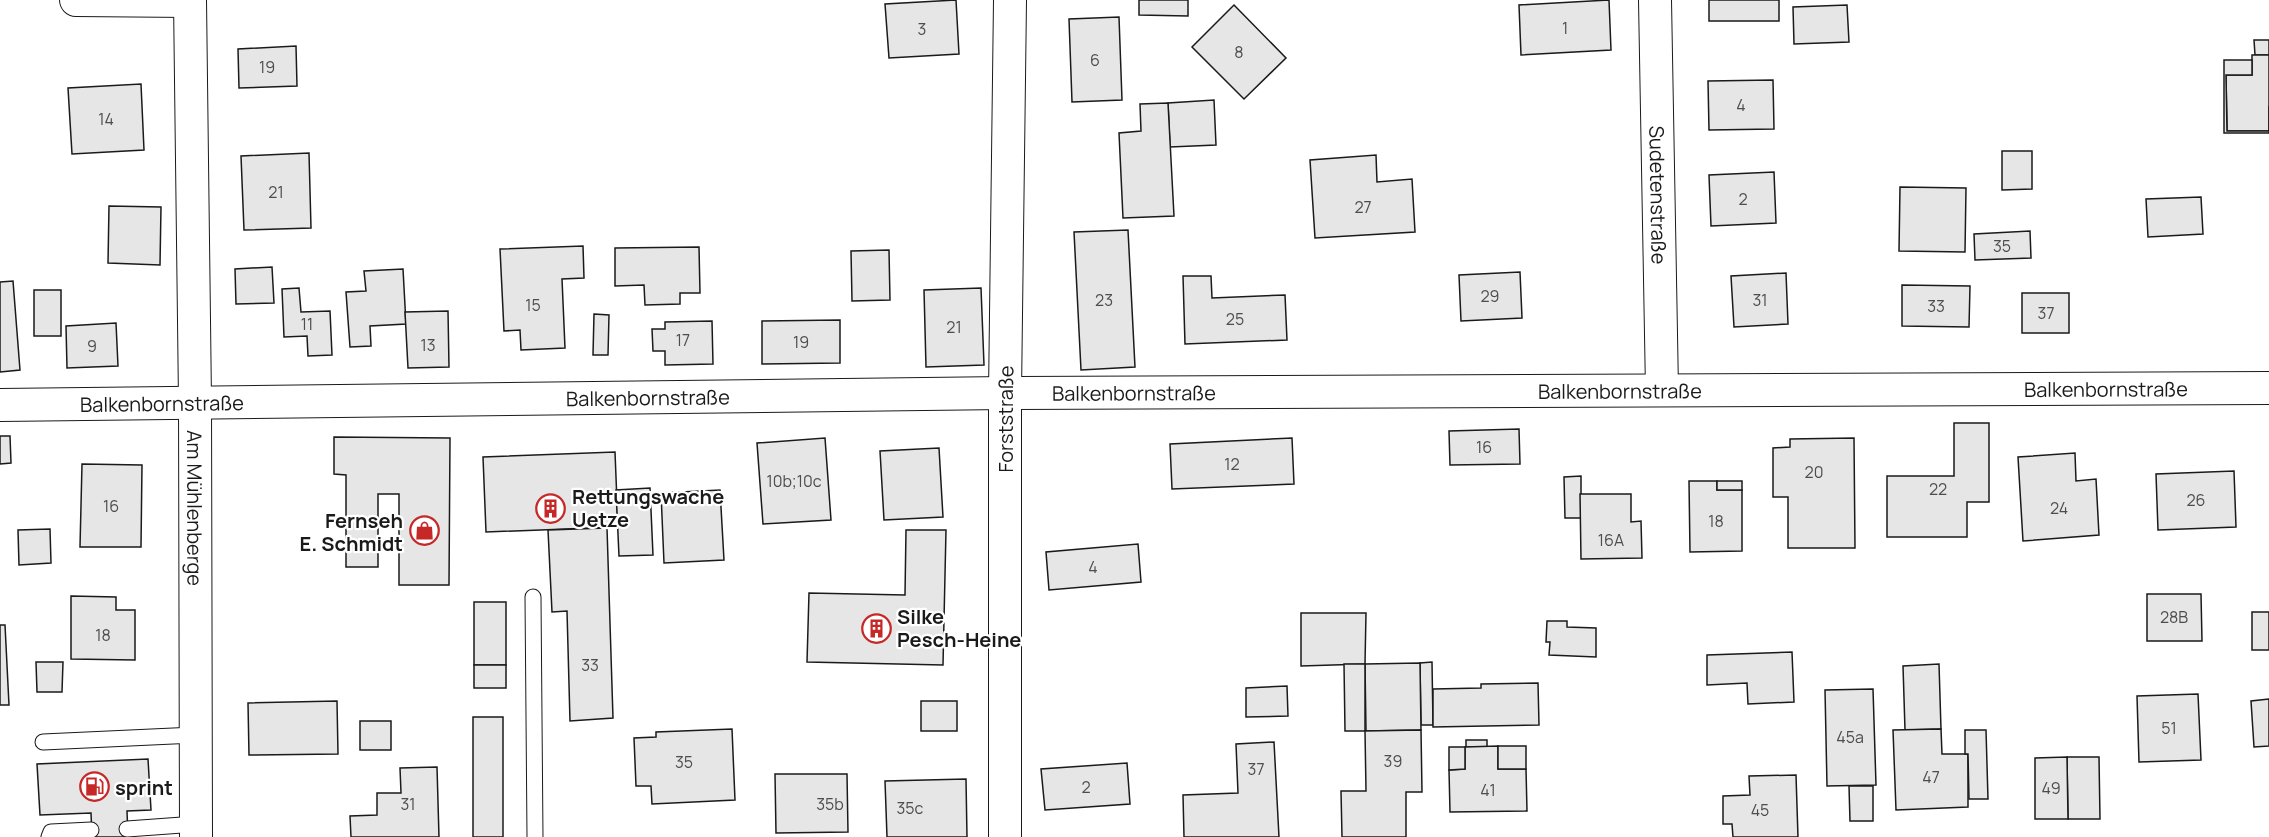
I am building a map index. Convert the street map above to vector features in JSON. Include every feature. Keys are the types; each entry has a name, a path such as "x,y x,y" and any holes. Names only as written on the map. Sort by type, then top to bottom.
{"street":[{"path":"76,0 190,1"},
{"name":"Forststraße","path":"1005,837 1005,393 1010,0"},
{"name":"Sudetenstraße","path":"1655,0 1662,390"},
{"name":"Am Mühlenberge","path":"190,1 195,401 196,831"},
{"name":"Balkenbornstraße","path":"0,405 1005,393 2269,388"}],"lane":[{"path":"534,597 535,837"},
{"path":"44,742 195,735"},
{"path":"127,829 196,831"},
{"path":"49,837 51,832 92,830"}],"building":[{"path":"956,0 959,54 889,58 885,4"},
{"path":"1139,0 1188,0 1188,16 1139,15"},
{"path":"1609,0 1611,50 1521,55 1519,5"},
{"path":"1709,0 1779,0 1779,21 1709,21"},
{"path":"1234,5 1286,58 1244,99 1192,47"},
{"path":"1847,5 1849,42 1794,44 1793,7"},
{"path":"1119,17 1122,100 1072,102 1069,19"},
{"path":"2254,40 2269,40 2269,55 2255,55"},
{"path":"296,46 297,86 239,88 238,49"},
{"path":"2252,55 2269,55 2269,131 2227,131 2226,75 2252,75"},
{"path":"2224,60 2252,60 2252,75 2226,75 2227,131 2269,131 2269,133 2224,133"},
{"path":"1773,80 1774,129 1709,130 1708,81"},
{"path":"141,84 144,150 72,154 68,88"},
{"path":"1214,100 1216,145 1170,147 1168,103"},
{"path":"1168,103 1174,216 1123,218 1119,133 1141,131 1140,104"},
{"path":"2002,151 2032,151 2032,189 2002,190"},
{"path":"309,153 311,228 244,230 241,156"},
{"path":"1376,155 1377,182 1412,179 1415,232 1315,238 1310,160"},
{"path":"1774,172 1776,223 1711,226 1709,175"},
{"path":"1900,187 1966,188 1965,252 1899,251"},
{"path":"2201,197 2203,234 2148,237 2146,199"},
{"path":"109,206 161,207 160,265 108,263"},
{"path":"1128,230 1135,367 1081,370 1074,232"},
{"path":"2030,231 2031,258 1975,260 1974,234"},
{"path":"583,246 584,278 562,279 565,348 521,350 520,330 504,331 500,249"},
{"path":"699,247 700,293 680,293 680,304 645,305 644,285 615,286 615,248"},
{"path":"889,250 890,300 852,301 851,251"},
{"path":"272,267 274,303 236,304 235,269"},
{"path":"403,269 406,324 370,326 371,346 350,347 346,292 366,291 364,271"},
{"path":"1520,272 1522,318 1461,321 1459,275"},
{"path":"1786,273 1788,324 1734,327 1731,276"},
{"path":"1183,276 1211,276 1212,298 1285,295 1287,340 1185,344"},
{"path":"13,281 20,370 0,372 0,282"},
{"path":"1902,285 1970,286 1969,327 1902,326"},
{"path":"299,288 301,312 330,311 332,355 308,356 307,336 284,337 282,289"},
{"path":"981,288 984,365 926,367 924,290"},
{"path":"34,290 61,290 61,336 34,336"},
{"path":"2022,293 2069,293 2069,333 2022,333"},
{"path":"448,311 449,367 408,368 405,312"},
{"path":"594,314 609,315 608,355 593,355"},
{"path":"840,320 840,363 762,364 762,321"},
{"path":"712,321 713,364 665,365 665,351 653,351 652,329 665,329 665,322"},
{"path":"116,323 118,366 67,368 66,326"},
{"path":"1954,423 1989,423 1989,502 1967,502 1967,537 1887,537 1887,476 1954,476"},
{"path":"1519,429 1520,464 1450,465 1449,431"},
{"path":"0,436 10,436 11,463 0,464"},
{"name":"Fernseh E. Schmidt","path":"334,437 450,438 449,585 399,585 399,494 378,494 378,567 346,567 346,475 334,474"},
{"path":"825,438 831,520 763,524 757,443"},
{"path":"1292,438 1294,484 1172,489 1170,444"},
{"path":"1854,438 1855,548 1788,548 1788,497 1773,497 1773,448 1790,447 1790,439"},
{"path":"939,448 943,517 884,520 880,451"},
{"name":"Rettungswache Uetze","path":"615,452 618,527 486,532 483,457"},
{"path":"2075,453 2076,481 2096,479 2099,535 2023,541 2018,457"},
{"path":"82,464 142,465 141,547 80,547"},
{"path":"2234,471 2236,527 2158,530 2156,474"},
{"path":"1581,476 1581,518 1565,518 1564,477"},
{"path":"1689,481 1717,481 1717,490 1742,490 1742,551 1690,552"},
{"path":"1717,481 1742,481 1742,490 1717,490"},
{"path":"650,488 653,555 619,556 616,490"},
{"path":"720,490 724,560 664,563 661,493"},
{"path":"1580,494 1631,494 1631,522 1641,521 1642,558 1581,559"},
{"path":"607,528 613,718 570,721 567,611 552,612 548,530"},
{"path":"50,529 51,563 19,565 18,530"},
{"name":"Silke Pesch-Heine","path":"906,530 946,530 943,665 807,662 809,593 905,595"},
{"path":"1138,544 1141,582 1049,590 1046,552"},
{"path":"2147,594 2201,594 2202,641 2147,641"},
{"path":"71,596 116,597 116,610 135,610 135,660 71,659"},
{"path":"474,602 506,602 506,665 474,665"},
{"path":"2252,612 2269,612 2269,650 2252,650"},
{"path":"1301,613 1366,613 1365,664 1301,666"},
{"path":"1547,621 1567,621 1567,627 1596,628 1596,657 1549,655 1550,642 1546,642"},
{"path":"0,625 5,625 9,705 0,705"},
{"path":"1792,652 1794,702 1748,704 1747,683 1707,685 1707,655"},
{"path":"36,662 63,662 62,692 37,692"},
{"path":"1432,662 1433,725 1421,725 1420,663"},
{"path":"1420,663 1421,730 1366,731 1365,664"},
{"path":"1344,664 1365,664 1365,731 1345,731"},
{"path":"1939,664 1941,729 1905,730 1903,666"},
{"path":"474,665 506,665 506,688 474,688"},
{"path":"1538,683 1539,725 1433,727 1433,689 1481,688 1481,684"},
{"path":"1287,686 1288,716 1246,717 1246,688"},
{"path":"1873,689 1876,785 1827,786 1825,690"},
{"path":"2198,694 2201,760 2139,762 2137,696"},
{"path":"2269,699 2269,746 2254,747 2251,701"},
{"path":"337,701 338,754 249,755 248,703"},
{"path":"921,701 957,701 957,731 921,731"},
{"path":"473,717 503,717 503,837 473,837"},
{"path":"360,721 391,721 391,750 360,750"},
{"path":"732,729 735,800 652,804 651,786 636,786 634,738 656,737 656,732"},
{"path":"1941,729 1942,754 1968,754 1968,807 1896,810 1893,730"},
{"path":"1421,730 1422,792 1406,792 1406,837 1342,837 1341,791 1366,791 1365,731"},
{"path":"1965,730 1986,730 1988,799 1969,799"},
{"path":"1466,740 1487,740 1487,747 1466,747"},
{"path":"1274,742 1279,837 1184,837 1183,795 1238,793 1236,744"},
{"path":"1498,746 1498,769 1526,769 1527,811 1450,812 1449,770 1465,769 1465,747"},
{"path":"1498,746 1526,746 1526,769 1498,769"},
{"path":"1449,747 1465,747 1465,769 1449,770"},
{"path":"2067,757 2099,757 2100,819 2068,819"},
{"path":"2067,757 2068,819 2035,819 2035,758"},
{"name":"sprint","path":"148,759 151,810 127,811 128,837 92,837 91,813 40,815 37,764"},
{"path":"1127,763 1130,804 1045,810 1041,769"},
{"path":"437,767 439,837 351,837 350,816 377,815 377,793 401,793 400,768"},
{"path":"775,774 847,774 848,832 776,833"},
{"path":"1796,775 1798,837 1733,837 1732,824 1723,824 1723,796 1750,795 1749,776"},
{"path":"966,779 967,837 887,837 885,781"},
{"path":"1849,786 1873,786 1873,821 1850,821"}],"place":[{"name":"Rettungswache Uetze","path":"551,508"},
{"name":"Fernseh E. Schmidt","path":"424,531"},
{"name":"Silke Pesch-Heine","path":"876,628"},
{"name":"sprint","path":"94,787"}]}
